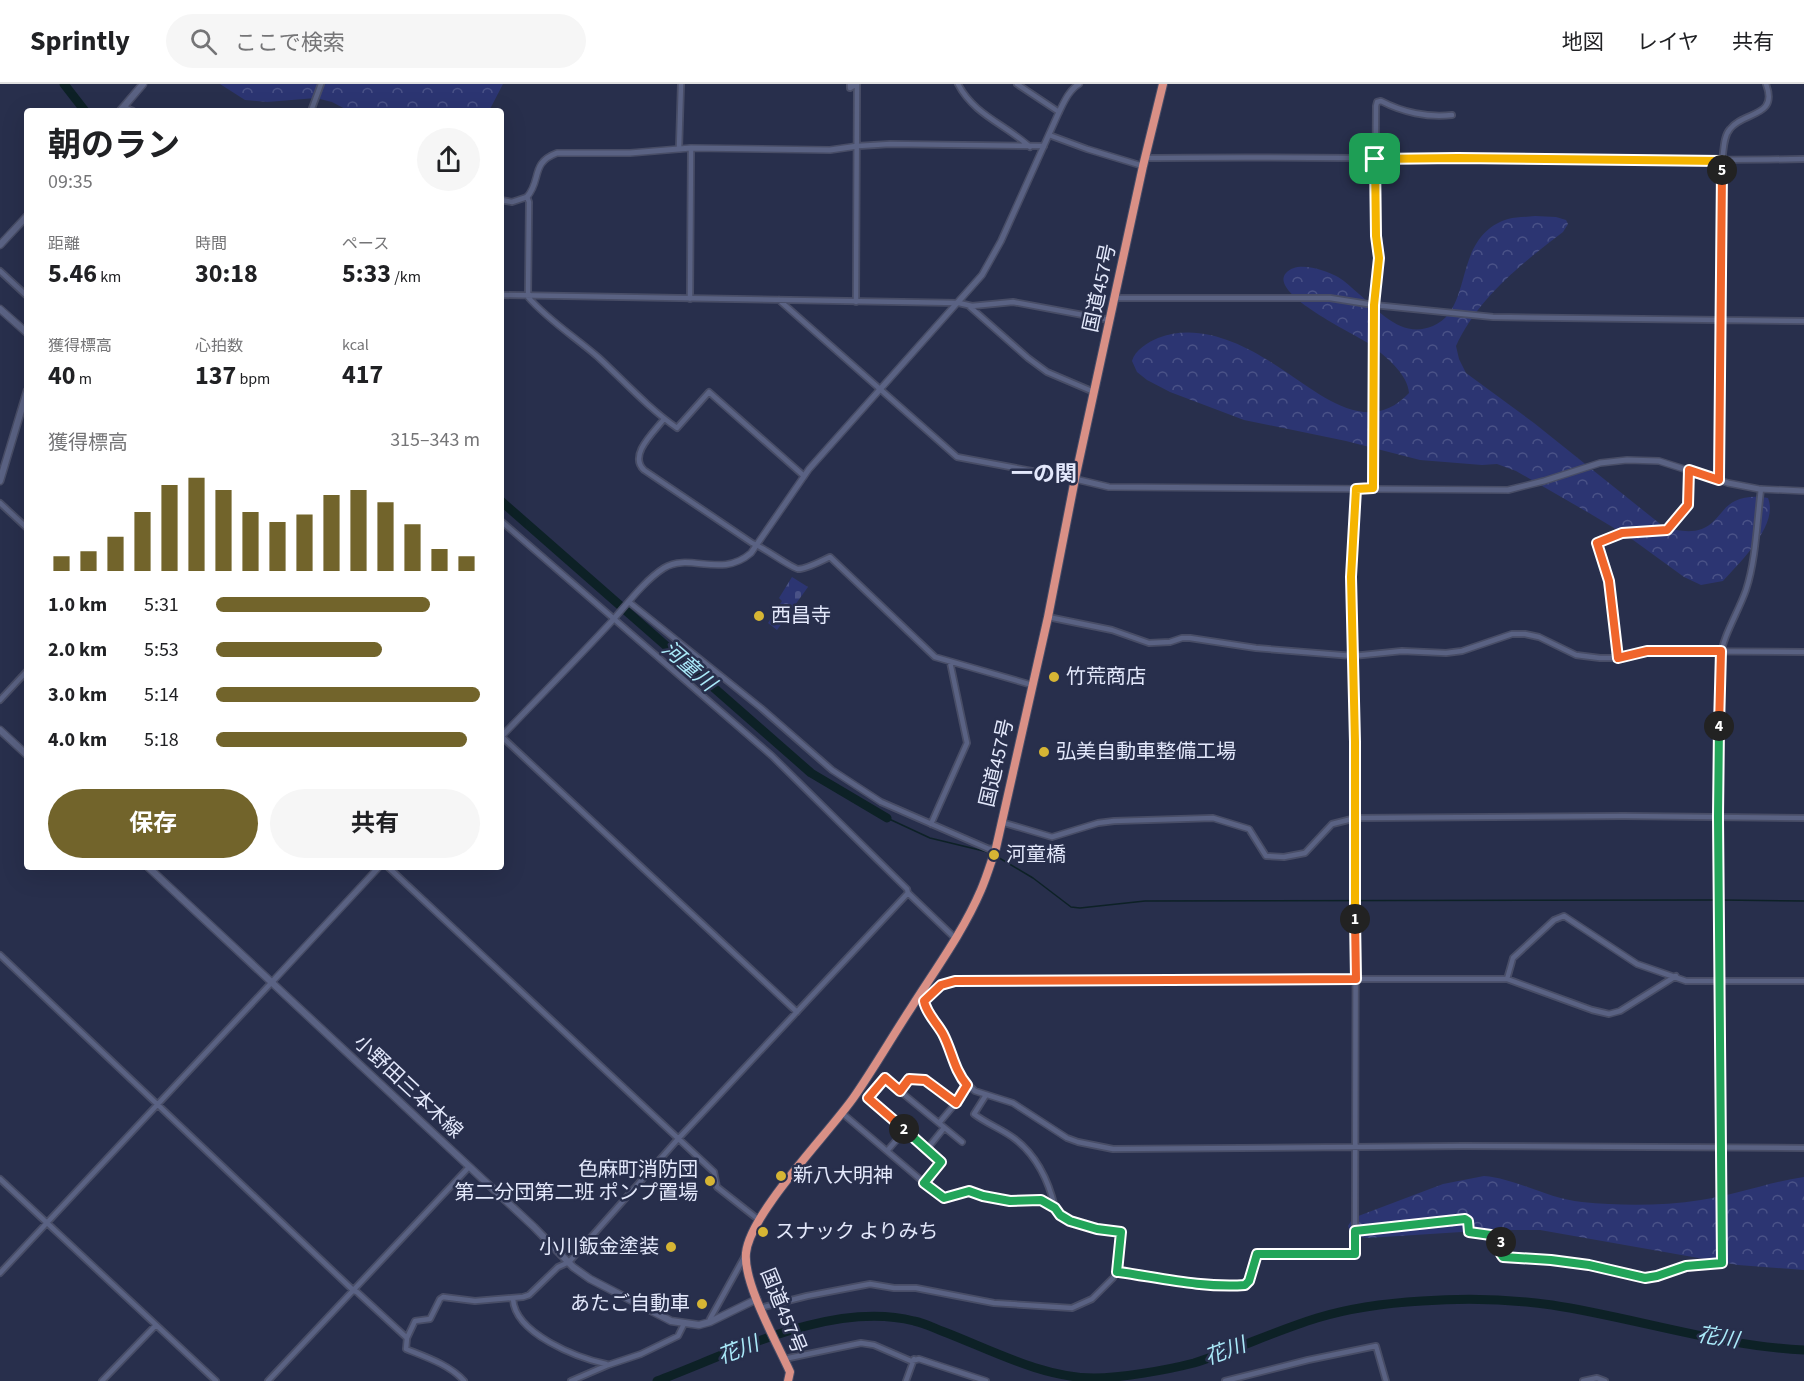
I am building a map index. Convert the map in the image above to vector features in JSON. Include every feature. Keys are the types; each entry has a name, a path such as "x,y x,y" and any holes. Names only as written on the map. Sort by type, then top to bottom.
{"highway":[{"name":"国道457号","path":"788,1381 790,1372 760,1308 748,1272 746,1254 748,1242 759,1220 842,1113 922,997 977,899 996,849 1048,617 1075,480 1144,162 1163,84"}],"main road":[{"path":"123,108 143,84"},
{"path":"0,245 24,219"},
{"path":"0,309 24,330"},
{"path":"0,481 24,400"},
{"path":"0,730 24,752"},
{"name":"小野田三本木線","path":"151,870 569,1262 590,1279 661,1317 684,1324 699,1325 710,1322 757,1299"}],"street":[{"path":"312,108 321,84"},
{"path":"679,149 681,84"},
{"path":"850,84 850,88 857,84 856,302"},
{"path":"958,84 963,94 980,113 994,120 1030,147"},
{"path":"1017,84 1059,112"},
{"path":"504,733 660,572 672,564 726,565 746,558 758,545 804,476 959,303 990,263 1059,112 1074,87 1079,84"},
{"path":"1719,480 1722,161 1725,138 1730,128 1758,113 1765,106 1769,92 1766,84"},
{"path":"1373,488 1374,305 1379,258 1376,236 1375,159 1377,102 1381,101 1391,106 1434,117 1452,115"},
{"path":"1049,135 1118,159 1144,162 1324,157 1722,161 1804,159"},
{"path":"504,201 512,202 527,197 540,164 556,153 630,153 691,148 830,150 890,144 1044,146"},
{"path":"690,299 691,148"},
{"path":"527,197 529,202 528,297 537,308 596,356 664,419 678,428 710,392 804,476"},
{"path":"0,272 24,293"},
{"path":"504,295 959,303 972,306 1012,302 1110,320"},
{"path":"1116,298 1330,298 1374,305 1493,317 1804,321"},
{"path":"778,300 957,457 1109,487 1508,490 1600,463 1627,460 1659,461 1719,480 1761,489 1804,491"},
{"path":"968,305 1047,372 1094,392"},
{"path":"664,419 638,454 640,467 797,569 830,557 935,657 1032,685"},
{"path":"1618,658 1609,581 1597,543 1622,533 1667,530 1688,505 1689,470"},
{"path":"1117,1272 1195,1283 1245,1285 1249,1281 1257,1254 1355,1254 1356,818 1351,577 1356,489"},
{"path":"1355,1231 1465,1219 1468,1221 1469,1232 1500,1237 1503,1257 1579,1264 1645,1278 1686,1266 1722,1263 1718,817 1721,651 1746,589 1761,489"},
{"path":"0,503 24,525"},
{"path":"504,524 772,756 956,938"},
{"path":"628,603 761,708 832,771 881,802 989,849 996,849"},
{"path":"1048,617 1112,630 1149,643 1190,638 1256,648 1353,656 1402,651 1446,653 1462,651 1512,634 1539,637 1576,655 1618,658 1647,651 1804,652"},
{"path":"931,824 967,743 950,662"},
{"path":"0,700 24,674"},
{"path":"504,739 796,1012"},
{"path":"1001,822 1052,837 1114,821 1213,818 1249,829 1266,856 1284,857 1305,853 1332,824 1356,818 1804,818"},
{"path":"0,1273 376,870"},
{"path":"391,870 714,1172 717,1187 759,1220"},
{"path":"464,1381 459,1375 437,1362 406,1349 407,1338 415,1321 430,1319 440,1299 444,1297 475,1301 513,1299 529,1295 558,1267 569,1262 678,1139 908,893"},
{"path":"1508,979 1513,958 1554,920 1564,916 1637,964 1690,982 1804,981"},
{"path":"0,955 354,1291 407,1338"},
{"path":"1676,976 1620,1011 1609,1014 1508,979 955,981 941,985 922,997 925,1007 944,1035 959,1074 967,1085 975,1091 1022,1107 1067,1137 1085,1145 1101,1148 1804,1148"},
{"path":"924,1183 941,1162 868,1098 885,1078 962,1142"},
{"path":"866,1079 877,1088"},
{"path":"900,1091 909,1079 925,1080 956,1103"},
{"path":"939,1123 956,1103 967,1085"},
{"path":"760,1308 870,1284 894,1288 916,1288 994,1303 1072,1308 1092,1299 1109,1284 1117,1272 1121,1232 1097,1229 1070,1221 1060,1215 1055,1208 1050,1189 1042,1173 1024,1148 1014,1138 974,1114 986,1095"},
{"path":"842,1113 944,1198 969,1191 1010,1201 1041,1200 1055,1208"},
{"path":"927,1149 944,1128"},
{"path":"887,1151 905,1130"},
{"path":"268,1381 470,1167"},
{"path":"0,1179 216,1381"},
{"path":"710,1322 737,1266 746,1254"},
{"path":"513,1299 517,1314 543,1338 585,1359 608,1365"},
{"path":"572,1381 641,1354 678,1336 684,1324"},
{"path":"102,1381 156,1325"},
{"path":"784,1359 861,1343 874,1345 911,1361 914,1359 948,1367 986,1381"},
{"path":"1225,1381 1376,1346 1386,1381"},
{"path":"906,1381 914,1359"},
{"path":"1583,1381 1597,1378 1605,1381"}],"green space":[{"path":"220,84 503,84 491,108 343,108 316,98 267,102 245,100"},
{"path":"1535,216 1556,217 1566,220 1568,224 1563,232 1502,283 1476,312 1456,346 1466,373 1534,423 1664,527 1684,531 1703,529 1735,501 1752,497 1768,498 1770,509 1763,531 1748,554 1723,581 1701,585 1684,577 1629,537 1516,471 1497,464 1420,460 1346,441 1244,420 1170,392 1147,380 1137,372 1132,361 1142,347 1158,338 1191,332 1207,334 1255,352 1329,400 1345,407 1361,412 1377,411 1393,406 1409,393 1405,379 1400,372 1371,345 1301,303 1284,282 1286,273 1297,267 1304,267 1332,274 1392,322 1411,329 1422,329 1433,326 1446,317 1460,289 1470,256 1478,241 1490,228 1508,219"},
{"path":"792,577 808,587 777,630 768,623 782,601 779,598"},
{"path":"1484,1176 1509,1181 1569,1200 1627,1205 1701,1200 1804,1177 1804,1270 1738,1265 1540,1230 1493,1230 1367,1238 1353,1234 1349,1229 1348,1226 1353,1218 1443,1184"}],"waterway":[{"name":"河童川","path":"64,84 83,108"},
{"name":"河童川","path":"504,504 811,773 887,818"},
{"path":"887,818 930,838 992,853"},
{"path":"996,856 1033,878 1071,907 1080,908 1145,901 1717,900"},
{"path":"1722,900 1804,901"},
{"name":"花川","path":"657,1381 783,1333 816,1323 850,1318 882,1316 918,1322 1038,1369 1056,1374 1094,1378 1144,1373 1194,1363 1301,1323 1342,1311 1395,1303 1455,1300 1504,1300 1552,1305 1741,1343 1804,1350"}],"place":[{"name":"西昌寺","path":"759,616"},
{"name":"竹荒商店","path":"1054,677"},
{"name":"弘美自動車整備工場","path":"1044,752"},
{"name":"河童橋","path":"994,855"},
{"name":"新八大明神","path":"781,1176"},
{"name":"色麻町消防団 第二分団第二班 ポンプ置場","path":"710,1181"},
{"name":"スナック よりみち","path":"763,1232"},
{"name":"小川鈑金塗装","path":"671,1247"},
{"name":"あたご自動車","path":"702,1304"}],"district":[{"name":"一の関","path":"1044,474"}],"route":[{"path":"1375,159 1722,161 1719,480 1689,470 1690,492 1687,508 1667,530 1622,533 1597,543 1609,581 1618,658 1647,651 1721,651 1718,817 1722,1263 1686,1266 1645,1278 1589,1265 1503,1257 1500,1237 1469,1232 1468,1221 1465,1219 1355,1231 1355,1254 1257,1254 1249,1281 1245,1285 1195,1283 1117,1272 1121,1232 1097,1229 1070,1221 1060,1215 1055,1208 1036,1199 1010,1201 983,1196 972,1191 964,1191 948,1198 941,1197 924,1183 941,1162 868,1098 885,1078 900,1091 909,1079 925,1080 956,1103 961,1097 967,1085 959,1074 944,1035 925,1007 924,1001 941,985 955,981 1356,979 1356,818 1351,577 1356,489 1373,488 1374,305 1379,258 1376,236 1375,159"}]}
